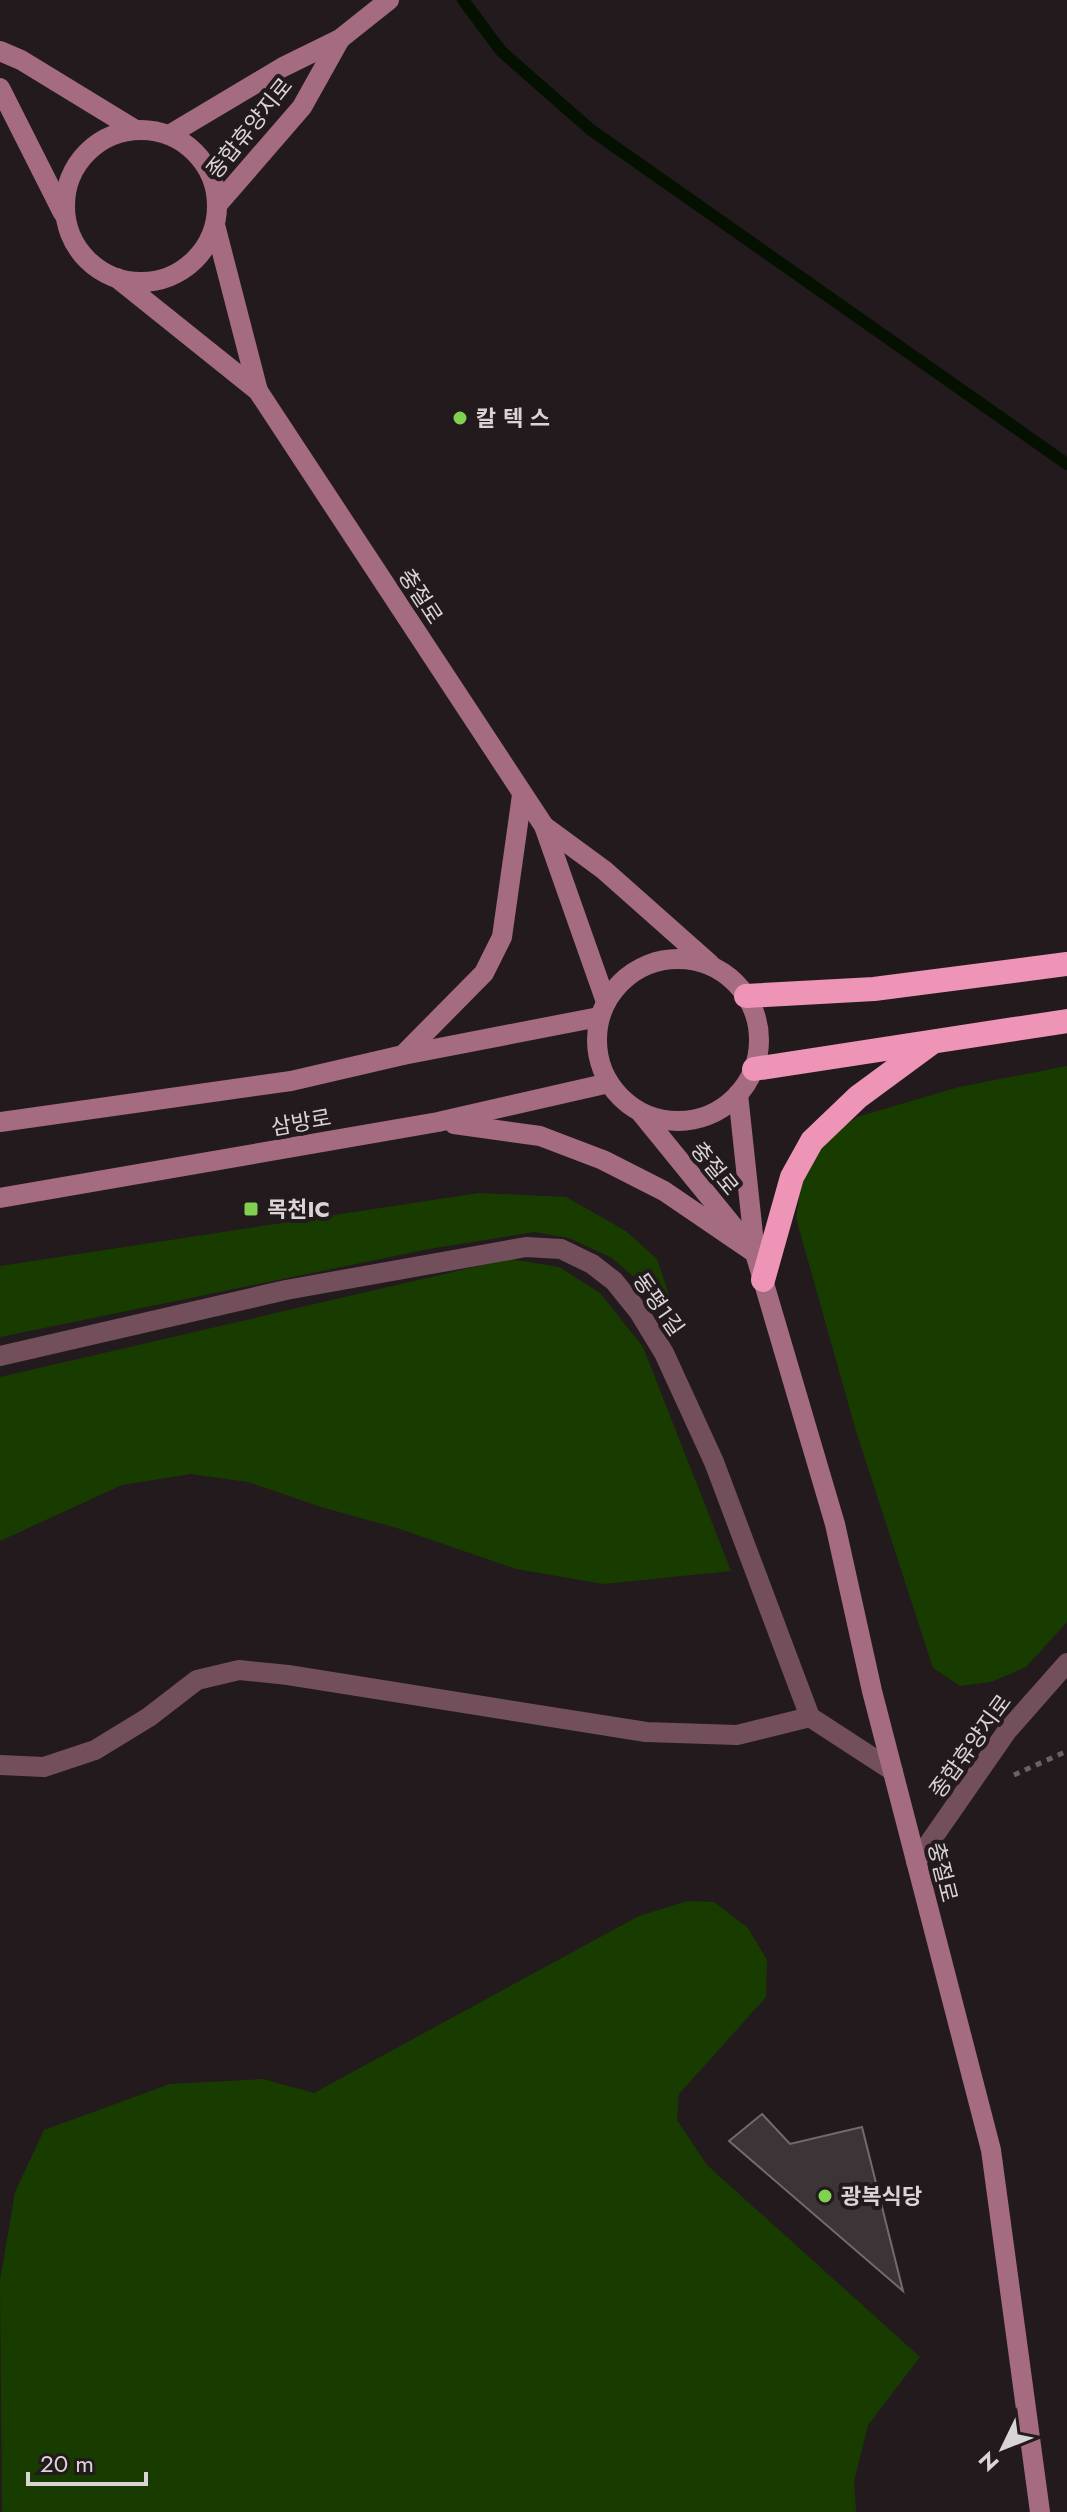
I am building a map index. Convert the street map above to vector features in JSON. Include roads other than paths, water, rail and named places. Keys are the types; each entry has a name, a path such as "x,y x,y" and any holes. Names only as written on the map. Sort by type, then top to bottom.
{"highway":[{"path":"746,996 874,989 1067,964"},
{"path":"754,1069 1067,1021"},
{"path":"763,1280 792,1177 812,1141 858,1097 933,1042"}],"street":[{"name":"종합휴양지로","path":"169,135 283,67 340,39 389,0"},
{"name":"종합휴양지로","path":"216,215 302,107 340,39"},
{"path":"0,51 21,60 134,129"},
{"path":"0,88 72,238 83,255 98,269 117,278 138,282 159,281 195,261 208,245 216,215 214,183 206,165 192,148 155,130 134,129 114,134 96,144 81,158 70,177 65,197 65,218"},
{"name":"충절로","path":"216,215 258,391"},
{"name":"충절로","path":"117,278 258,391 544,826 603,1010"},
{"path":"403,1055 484,973 502,937 522,795"},
{"name":"충절로","path":"544,826 604,870 715,968"},
{"path":"674,959 695,960 715,968 732,980 746,996 758,1031 754,1069 738,1094 722,1108 682,1121 660,1119 640,1112 609,1083 597,1051 603,1010 618,985 634,971 674,959"},
{"name":"삼방로","path":"0,1122 291,1081 603,1010"},
{"name":"삼방로","path":"0,1198 438,1122 609,1083"},
{"name":"충절로","path":"738,1094 755,1253 835,1524 872,1691 991,2150 1040,2512"},
{"name":"충절로","path":"640,1112 755,1253"},
{"path":"438,1122 540,1136 603,1160 664,1191 755,1253"},
{"name":"동평1길","path":"0,1356 286,1290 526,1247 561,1249 592,1264 614,1281 639,1312 664,1353 714,1462 810,1717"},
{"name":"종합휴양지로","path":"916,1862 1007,1731 1067,1663"},
{"path":"0,1765 44,1767 95,1750 149,1717 197,1680 239,1670 288,1675 646,1732 737,1735 810,1717 893,1771"}],"waterway":[{"path":"463,0 501,51 591,130 1067,464"}],"place":[{"name":"칼 텍 스","path":"460,418"},
{"name":"목천IC","path":"251,1209"},
{"name":"광복식당","path":"825,2196"}]}
